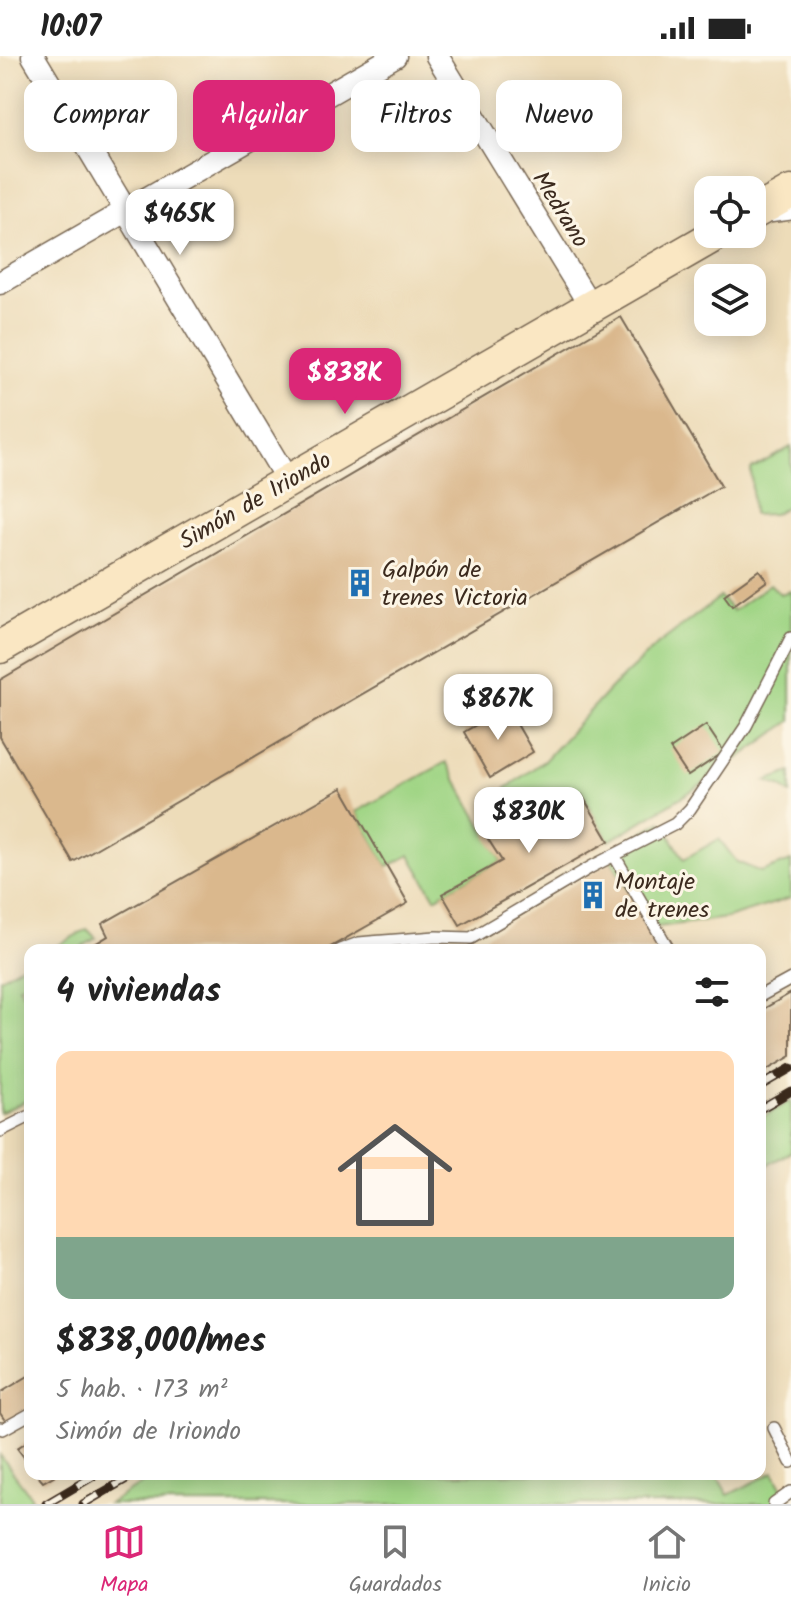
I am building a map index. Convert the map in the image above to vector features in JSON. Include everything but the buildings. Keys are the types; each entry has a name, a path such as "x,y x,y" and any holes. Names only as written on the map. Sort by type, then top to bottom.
{"street":[{"path":"33,56 288,481"},
{"path":"0,283 395,56"},
{"name":"Medrano","path":"437,56 591,307"},
{"path":"766,208 791,192"},
{"name":"Simón de Iriondo","path":"0,647 694,247"}],"lane":[{"path":"766,216 791,214"},
{"path":"362,944 436,937 471,938 614,855 675,824 690,809 746,726 791,638"},
{"path":"614,855 666,944"},
{"path":"766,993 791,979"},
{"path":"0,1131 24,1119"},
{"path":"0,1428 24,1417"},
{"path":"774,1428 791,1462"},
{"path":"774,1504 791,1492"}],"green space":[{"path":"791,447 791,504 773,514 753,515 751,469"},
{"path":"770,584 780,594 791,591 791,721 698,787 609,841 582,795 520,816 505,789 545,760 611,688 657,645 720,597 733,611"},
{"path":"446,762 502,861 435,898 410,855 387,867 356,812"},
{"path":"791,772 791,794 766,781"},
{"path":"661,821 684,859 719,839 737,862 761,872 791,861 791,898 727,918 650,928 607,853"},
{"path":"87,929 96,938 86,944 61,944"},
{"path":"24,964 24,983 19,986 24,995 24,1102 0,1113 0,978"},
{"path":"791,1101 791,1152 766,1166 766,1116"},
{"path":"0,1455 32,1498 22,1504 0,1504"},
{"path":"774,1472 791,1504 108,1504 148,1480 719,1480 728,1495 758,1480 766,1480 766,1476"}],"railway":[{"path":"766,1083 791,1068"},
{"path":"766,1106 791,1091"},
{"path":"46,1504 87,1480"},
{"path":"83,1504 125,1480"}],"place":[{"name":"Galpón de trenes Victoria","path":"360,583"},
{"name":"Montaje de trenes","path":"593,895"}]}
